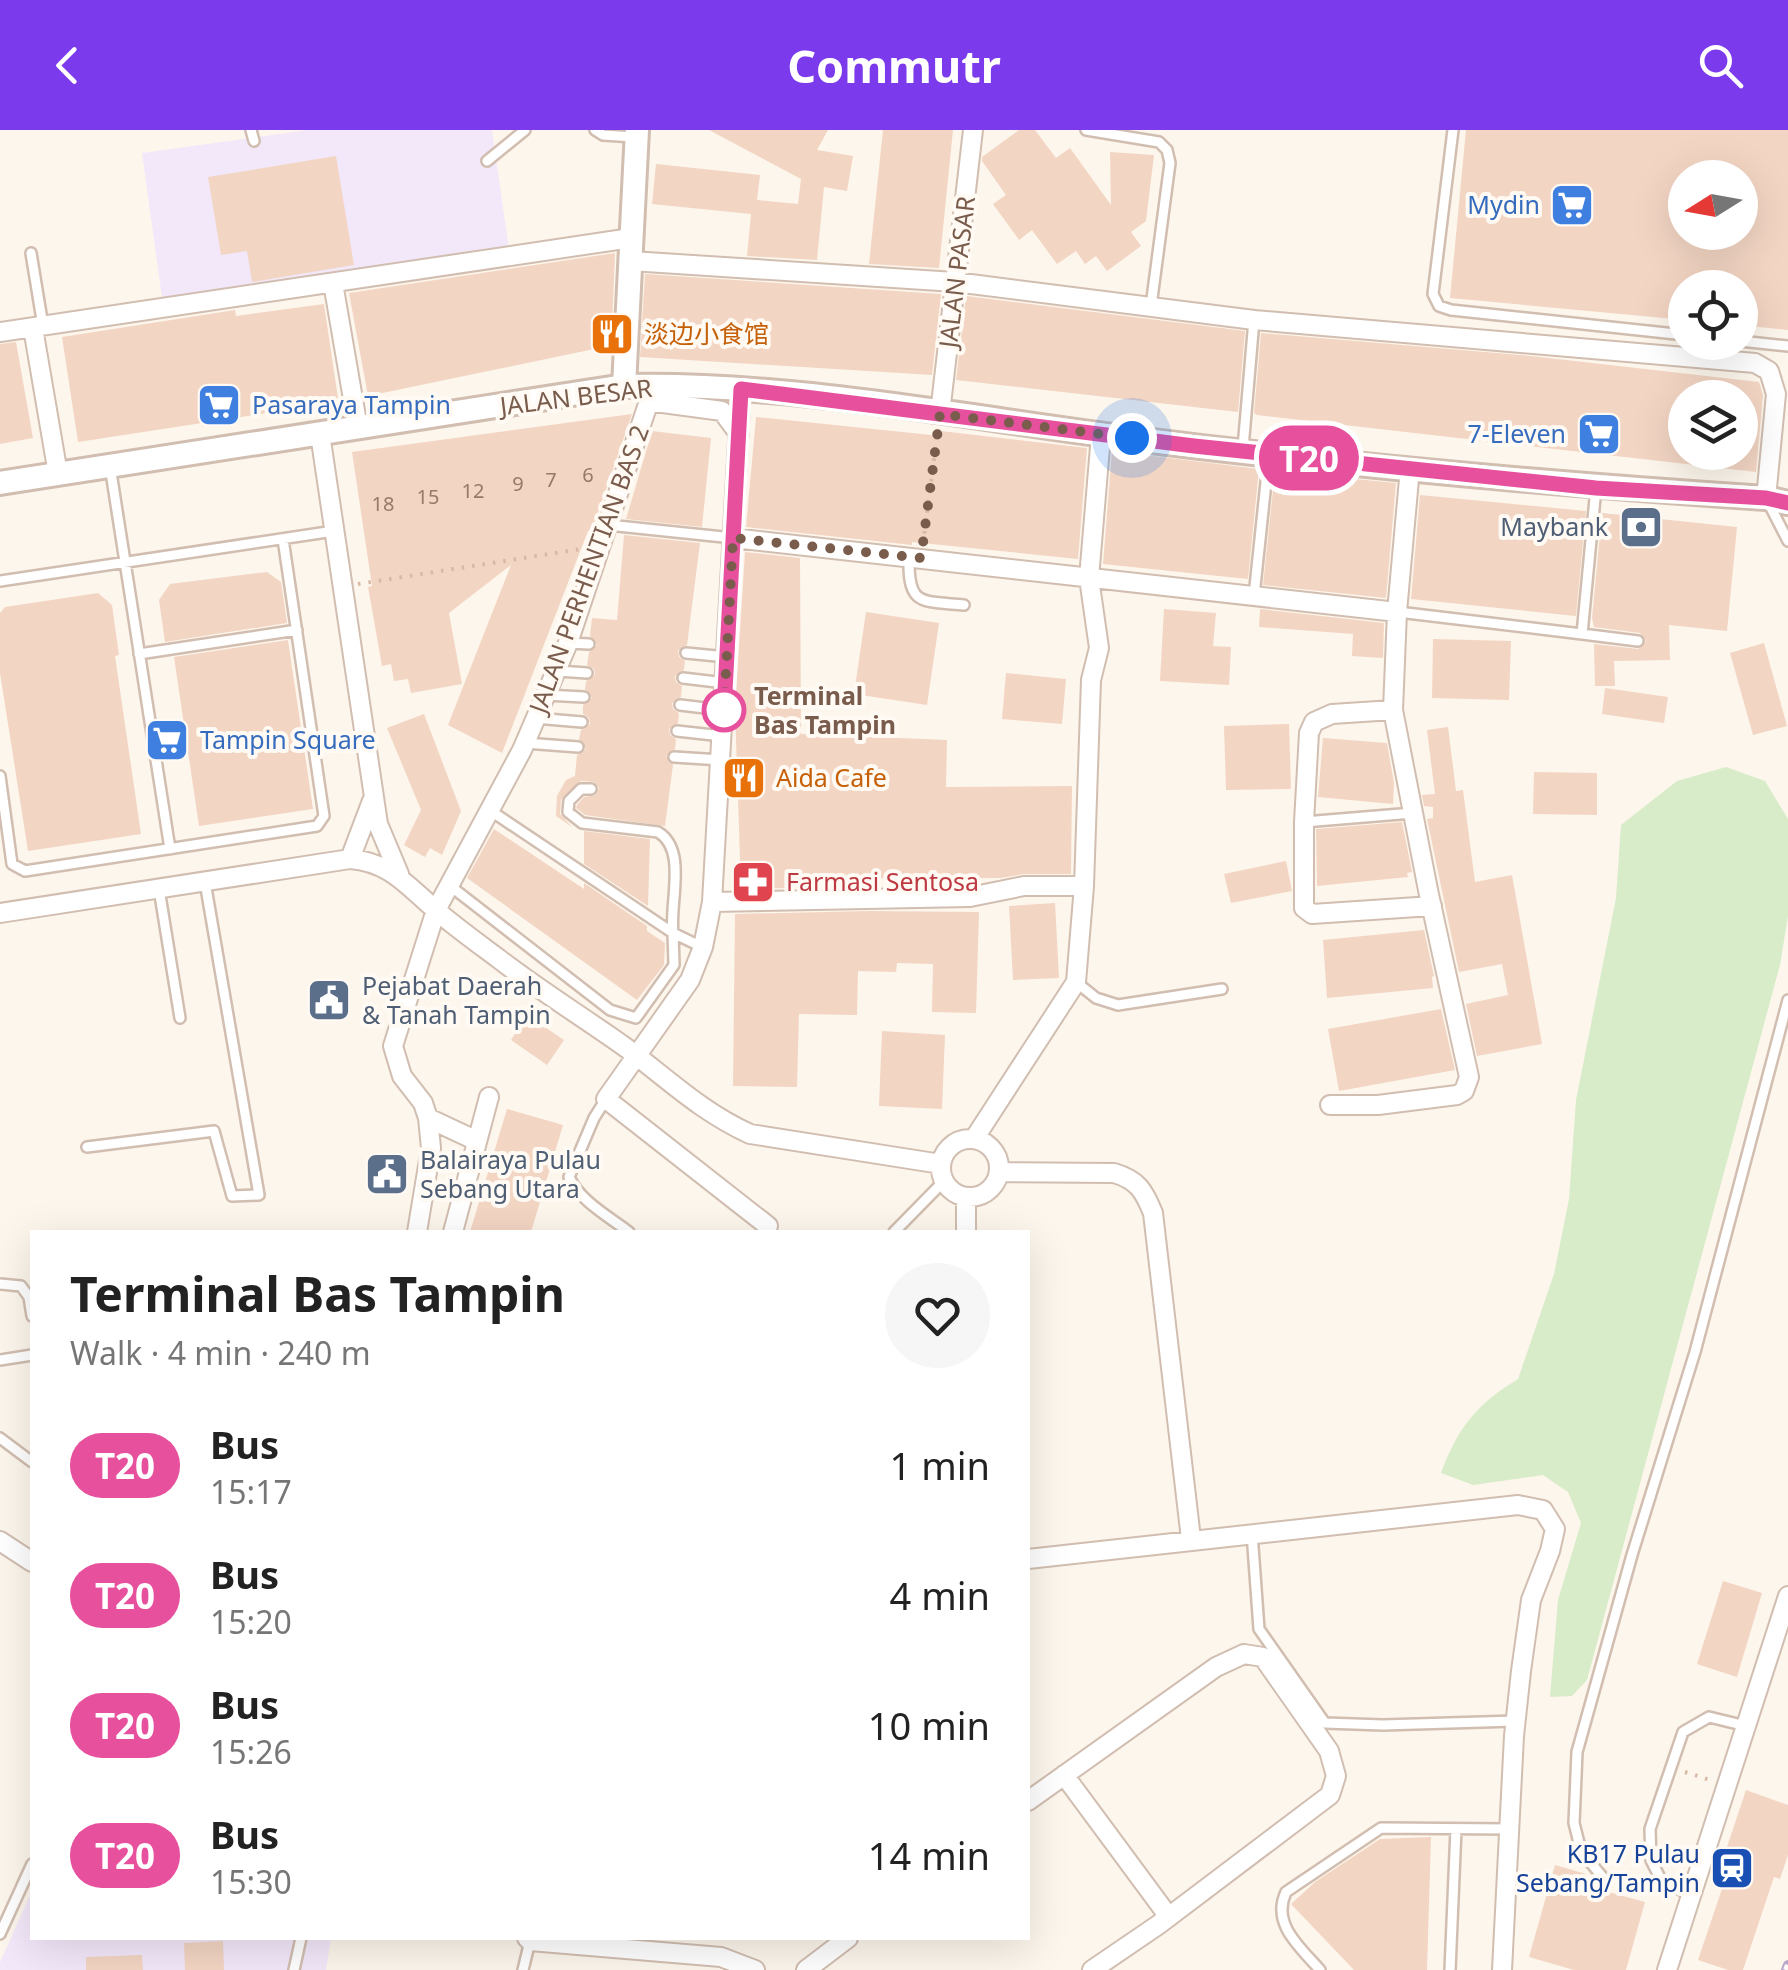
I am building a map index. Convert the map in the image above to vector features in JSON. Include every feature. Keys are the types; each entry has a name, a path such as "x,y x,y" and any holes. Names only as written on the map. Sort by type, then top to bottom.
{"street":[{"name":"JALAN PASAR","path":"940,414 974,130"},
{"path":"624,386 637,133"},
{"path":"0,332 333,283 631,249 955,282 1254,320 1756,363 1769,371 1776,394 1777,500"},
{"path":"333,283 358,428"},
{"path":"38,327 58,474"},
{"name":"JALAN BESAR","path":"0,483 624,386 651,393 741,389 1269,454 1596,488 1777,500"},
{"path":"741,389 712,902 690,980 606,1099 766,1229"},
{"path":"651,393 722,411 739,434"},
{"name":"JALAN PERHENTIAN BAS 2","path":"428,1118 423,1102 402,1076 393,1046 436,910 525,743 568,643 651,393"},
{"path":"320,434 382,839 400,876"},
{"path":"974,1139 1076,982 1084,886 1091,680 1099,648 1089,578 1101,434"},
{"path":"1330,1105 1378,1105 1457,1095 1464,1091 1469,1077 1393,710 1410,468"},
{"path":"733,538 1397,612"},
{"path":"1393,710 1332,714 1314,722 1304,822 1304,908 1312,914 1432,906"},
{"path":"350,860 374,791"},
{"path":"0,913 350,860 382,865 504,963 637,1056 692,1102 750,1134 942,1173"},
{"path":"712,902 970,897 1024,886 1084,886"},
{"path":"454,1230 489,1097"},
{"path":"428,1118 477,1141"},
{"path":"417,1230 431,1148 428,1118"},
{"path":"974,1139 996,1154 998,1172 996,1181 984,1194 966,1197 950,1189 942,1173 949,1147 974,1139"},
{"path":"998,1172 1114,1173 1142,1187 1153,1213 1191,1540"},
{"path":"966,1197 966,1230"},
{"path":"1030,1559 1518,1505 1543,1510 1554,1530 1550,1552 1531,1600 1516,1721 1502,1970"},
{"path":"0,1541 30,1561"},
{"path":"1667,1970 1788,1596"},
{"path":"1030,1800 1216,1667 1244,1654 1262,1657 1329,1751 1336,1776 1330,1794 1170,1917 1092,1970"},
{"path":"1064,1775 1170,1917"},
{"path":"539,1940 721,1957 754,1970"},
{"path":"806,1970 845,1940"}],"lane":[{"path":"487,162 525,130"},
{"path":"595,130 604,136 637,133"},
{"path":"1086,130 1159,142 1167,150 1170,163 1151,306"},
{"path":"1453,130 1433,294 1439,306 1668,333"},
{"path":"31,253 38,327"},
{"path":"1242,451 1254,320"},
{"path":"1758,343 1788,346"},
{"path":"1254,596 1269,454"},
{"path":"110,466 170,849"},
{"path":"1582,634 1596,488"},
{"path":"1777,500 1788,541"},
{"path":"608,526 733,538"},
{"path":"0,581 335,531"},
{"path":"0,776 12,864 24,871 317,826 322,822 284,539"},
{"path":"915,558 908,583 914,597 920,602 964,604"},
{"path":"1397,612 1638,640"},
{"path":"140,654 297,630"},
{"path":"568,643 589,644"},
{"path":"686,653 727,656"},
{"path":"556,670 587,673"},
{"path":"683,678 725,683"},
{"path":"545,695 584,698"},
{"path":"680,705 724,710"},
{"path":"535,718 582,722"},
{"path":"677,731 722,736"},
{"path":"525,743 578,748"},
{"path":"674,756 721,760"},
{"path":"449,885 610,1010 636,1018 674,965 674,854 668,839 658,832 582,823 568,812 569,801 581,789 591,789"},
{"path":"488,810 673,933 702,947"},
{"path":"1304,822 1413,814"},
{"path":"87,1147 214,1131 232,1196 259,1195 205,882"},
{"path":"159,888 180,1018"},
{"path":"1076,982 1096,998 1118,1006 1222,989"},
{"path":"1605,1880 1581,1852 1574,1823 1577,1752 1632,1555 1696,1352 1788,1000"},
{"path":"606,1099 569,1176 586,1200 626,1230"},
{"path":"896,1230 942,1173"},
{"path":"0,1284 21,1286 30,1303"},
{"path":"0,1360 30,1355"},
{"path":"0,1438 30,1460"},
{"path":"1252,1533 1259,1629 1325,1723 1516,1721"},
{"path":"1691,1896 1660,1878 1650,1860 1650,1829 1683,1732 1709,1716 1748,1726"},
{"path":"1320,1970 1283,1923 1280,1906 1286,1892 1381,1828 1509,1829"},
{"path":"1450,1970 1456,1829"},
{"path":"0,1934 30,1868"},
{"path":"294,1970 302,1940"},
{"path":"524,1970 528,1940"}],"path":[{"path":"915,558 940,414"},
{"path":"344,586 602,546"}],"shaded area":[{"path":"308,130 492,130 509,250 162,298 142,153"},
{"path":"30,1895 30,1940 331,1940 326,1970 0,1970"}],"green space":[{"path":"1726,767 1765,781 1788,819 1788,916 1780,965 1587,1680 1572,1696 1550,1697 1558,1600 1581,1523 1568,1492 1543,1475 1473,1485 1441,1473 1470,1418 1518,1379 1554,1274 1569,1199 1576,1100 1616,898 1621,825 1677,781"}],"building":[{"path":"709,130 828,130 817,150 853,156 847,191 824,187 817,260 747,256 751,214 652,204 656,164 760,175 757,200 798,204 801,179"},
{"path":"883,130 953,130 939,268 869,264"},
{"path":"1019,130 1035,130 1056,158 1070,148 1111,205 1110,152 1154,155 1146,221 1131,232 1141,246 1107,271 1096,256 1085,264 1076,251 1057,264 1032,230 1019,240 993,204 1006,195 982,157"},
{"name":"Mydin","path":"1466,130 1788,130 1788,330 1758,327 1758,270 1668,270 1668,318 1450,298"},
{"path":"336,156 354,265 252,282 247,251 221,255 208,177"},
{"path":"615,253 612,327 599,348 368,396 349,293"},
{"path":"645,274 941,294 932,375 640,357"},
{"path":"966,296 1245,331 1238,412 956,380"},
{"path":"324,304 339,405 78,442 62,337 235,310 236,316"},
{"path":"1261,333 1531,356 1741,380 1668,380 1668,462 1254,413"},
{"path":"16,342 33,438 0,444 0,344"},
{"path":"1758,382 1763,395 1758,450"},
{"path":"632,414 592,530 588,531 502,753 448,725 511,565 449,613 462,684 411,693 408,679 394,681 391,664 382,666 352,452"},
{"path":"756,417 941,436 941,431 1087,448 1078,559 746,527"},
{"path":"652,431 711,438 702,527 626,519"},
{"path":"1112,451 1259,469 1248,579 1103,564"},
{"path":"1275,471 1396,483 1386,598 1263,585"},
{"path":"1420,495 1586,511 1576,616 1411,599"},
{"path":"1602,513 1737,527 1727,631 1669,625 1670,660 1614,661 1615,686 1595,686 1594,644 1638,649 1646,641 1640,633 1594,627"},
{"path":"624,535 700,543 687,645 678,651 685,661 684,670 675,676 682,686 681,697 672,703 679,713 678,723 669,729 676,739 675,749 666,756 673,765 665,826 585,815 577,805 584,797 596,795 599,788 594,782 581,781 561,800 560,814 572,827 556,816 557,796 566,780 575,776 577,755 586,749 579,739 581,730 590,724 583,714 583,705 592,698 585,689 586,681 595,675 587,665 589,652 597,645 590,636 592,618 617,620"},
{"path":"745,552 800,558 801,734 947,740 946,787 1072,786 1071,874 794,879 794,888 741,889 735,708"},
{"path":"267,572 281,582 287,623 165,642 159,600 170,584"},
{"path":"98,593 112,605 119,655 115,656 141,834 28,851 0,673 0,613 5,607"},
{"path":"1164,609 1216,613 1213,646 1231,647 1229,685 1160,681"},
{"path":"1260,609 1384,623 1383,658 1352,656 1353,634 1259,627"},
{"path":"866,612 939,623 927,705 854,694"},
{"path":"1433,639 1511,641 1509,700 1432,698"},
{"path":"288,640 313,809 199,826 174,657"},
{"path":"1764,643 1787,726 1753,735 1730,653"},
{"path":"1006,673 1066,679 1062,724 1002,719"},
{"path":"1605,688 1668,697 1664,723 1602,714"},
{"path":"424,714 461,811 442,855 430,848 425,857 404,845 421,810 387,728"},
{"path":"1289,724 1291,789 1226,790 1224,726"},
{"path":"1448,727 1456,791 1463,790 1475,882 1512,875 1542,1044 1477,1056 1466,1004 1508,995 1502,964 1459,972 1427,819 1433,818 1433,807 1424,806 1422,795 1435,794 1427,730"},
{"path":"1323,738 1387,743 1394,783 1393,804 1318,797"},
{"path":"1534,772 1597,773 1597,815 1533,814"},
{"path":"1402,822 1412,872 1407,873 1408,877 1317,886 1316,829"},
{"path":"494,829 584,889 584,883 665,943 664,965 637,1000 467,878"},
{"path":"584,831 650,839 648,906 584,864"},
{"path":"1286,861 1292,891 1231,903 1224,874"},
{"path":"1055,903 1059,978 1013,980 1009,906"},
{"path":"979,912 976,1013 932,1012 933,964 897,963 896,972 858,971 857,1015 799,1014 797,1087 733,1086 735,914"},
{"path":"1424,930 1433,988 1327,998 1323,940"},
{"path":"1441,1009 1455,1070 1339,1091 1328,1029"},
{"path":"527,1015 564,1040 547,1065 511,1040"},
{"path":"882,1031 945,1035 942,1109 879,1106"},
{"path":"507,1109 563,1125 532,1230 471,1230"},
{"path":"1723,1581 1762,1593 1737,1677 1697,1664"},
{"path":"1746,1790 1788,1805 1788,1855 1780,1879 1774,1877 1743,1970 1728,1970 1698,1960 1731,1862 1723,1859"},
{"path":"1431,1837 1427,1970 1354,1970 1291,1904 1315,1882 1380,1839"},
{"path":"1555,1865 1586,1874 1583,1885 1645,1902 1626,1970 1574,1970 1529,1957"},
{"path":"223,1941 224,1970 185,1970 184,1943"},
{"path":"142,1955 143,1970 86,1970 86,1957"}],"railway":[{"path":"1786,1970 1788,1965"}],"bus line":[{"name":"T20","path":"724,710 741,389 1194,446 1596,488 1766,498 1788,503"}],"place":[{"name":"Mydin","path":"1572,205"},
{"name":"淡边小食馆","path":"612,334"},
{"name":"Pasaraya Tampin","path":"219,405"},
{"name":"7-Eleven","path":"1599,434"},
{"name":"Maybank","path":"1641,527"},
{"name":"Terminal Bas Tampin","path":"724,710"},
{"name":"Tampin Square","path":"167,740"},
{"name":"Aida Cafe","path":"744,778"},
{"name":"Farmasi Sentosa","path":"753,882"},
{"name":"Pejabat Daerah & Tanah Tampin","path":"329,1000"},
{"name":"Balairaya Pulau Sebang Utara","path":"387,1174"},
{"name":"KB17 Pulau Sebang/Tampin","path":"1732,1868"}],"route":[{"path":"724,710 733,538 921,558 940,414 1132,438"}]}
